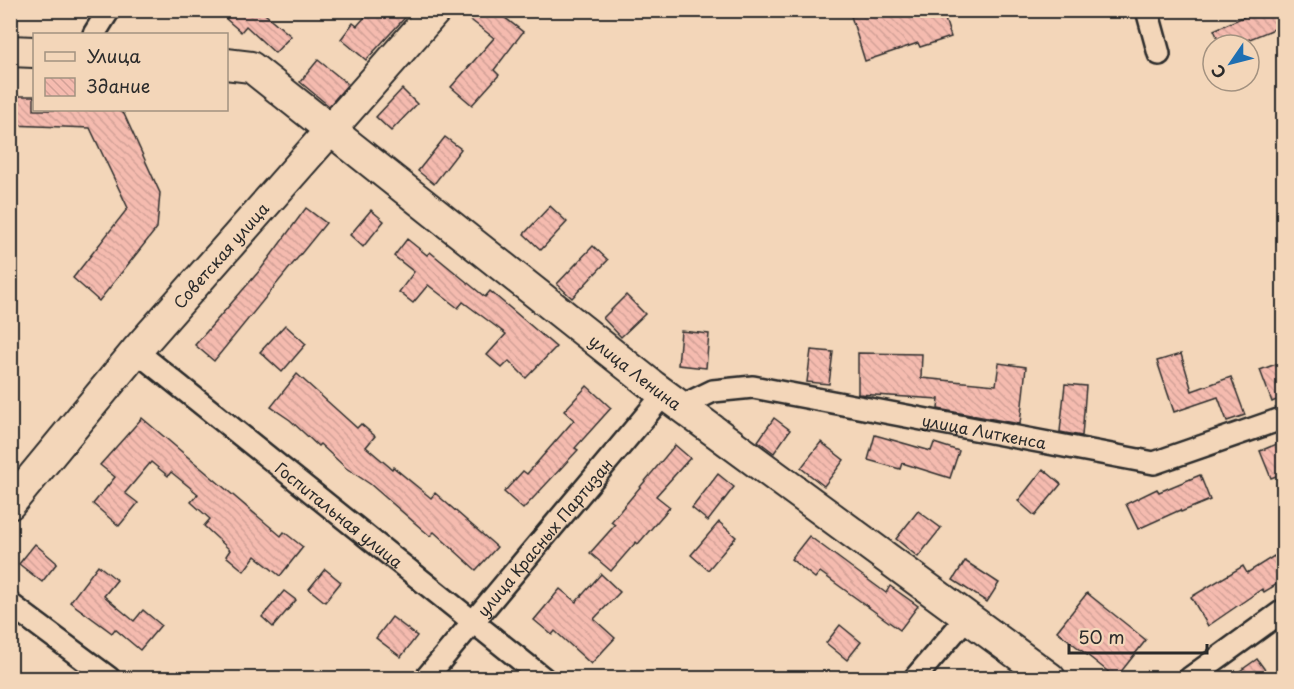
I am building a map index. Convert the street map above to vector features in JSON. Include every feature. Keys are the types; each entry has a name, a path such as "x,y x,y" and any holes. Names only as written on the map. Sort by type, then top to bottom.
{"street":[{"path":"95,33 109,10"},
{"name":"Советская улица","path":"10,504 136,351 436,10"},
{"path":"1148,10 1159,54"},
{"path":"10,51 33,52"},
{"name":"улица Ленина","path":"228,64 251,67 673,400 1050,678"},
{"name":"Госпитальная улица","path":"136,351 543,678"},
{"name":"улица Литкенса","path":"673,400 713,391 753,387 1154,463 1284,418"},
{"name":"улица Красных Партизан","path":"426,678 473,622 673,400"},
{"path":"10,604 109,678"},
{"path":"1190,678 1284,610"},
{"path":"915,678 968,616"}],"building":[{"path":"229,10 260,10 291,36 275,53 246,26 241,32 226,19 232,13"},
{"path":"371,10 412,10 366,60 341,39 353,23 357,26"},
{"path":"458,10 507,10 503,16 523,32 494,70 499,75 472,105 451,87 494,38"},
{"path":"866,10 942,10 951,37 920,47 918,43 865,61 851,16"},
{"path":"1259,10 1284,10 1284,25 1261,34 1215,33 1214,30"},
{"path":"318,60 348,84 329,106 300,82"},
{"path":"402,89 417,104 391,131 376,117"},
{"path":"10,96 33,96 33,111 119,111 124,114 160,193 157,228 99,301 73,278 128,208 90,128 10,125"},
{"path":"445,137 461,149 434,184 418,171"},
{"path":"550,206 567,222 541,250 524,234"},
{"path":"306,208 326,223 214,361 195,345 261,269"},
{"path":"371,210 384,221 363,247 350,235"},
{"path":"407,239 427,255 430,252 485,297 490,291 556,347 526,378 509,361 502,368 487,355 506,334 463,302 458,308 428,285 413,303 399,292 414,272 394,256"},
{"path":"593,246 608,260 572,298 557,284"},
{"path":"626,295 645,314 621,337 603,318"},
{"path":"285,325 306,344 282,372 260,352"},
{"path":"681,331 709,334 706,368 678,365"},
{"path":"811,350 833,352 829,384 807,382"},
{"path":"858,353 922,354 921,378 996,385 999,363 1026,367 1020,424 938,409 939,399 858,394"},
{"path":"1181,354 1192,391 1231,377 1245,415 1227,421 1218,397 1174,412 1157,361"},
{"path":"1284,361 1284,397 1272,402 1260,370"},
{"path":"297,374 357,428 361,424 375,436 366,447 431,498 435,493 497,547 476,570 434,532 430,536 370,484 346,468 320,444 318,446 290,420 271,407"},
{"path":"1065,384 1086,386 1082,436 1060,432"},
{"path":"587,386 611,408 575,448 578,450 523,509 504,492 523,471 527,474 574,420 564,411"},
{"path":"142,418 281,536 284,532 303,547 280,576 255,556 244,571 226,556 230,550 204,526 210,519 191,502 198,494 171,472 168,476 151,462 125,493 138,503 119,526 93,504 115,477 100,465"},
{"path":"774,418 790,430 774,453 758,441"},
{"path":"875,435 931,451 934,443 959,451 950,478 902,463 900,469 868,460"},
{"path":"1284,441 1284,473 1271,478 1260,451"},
{"path":"821,442 844,460 824,486 801,468"},
{"path":"675,445 690,458 656,496 670,507 611,571 590,553 615,525 611,522"},
{"path":"1043,469 1061,484 1035,516 1018,501"},
{"path":"718,474 734,487 708,521 692,508"},
{"path":"1200,475 1210,500 1181,512 1180,510 1138,529 1126,504 1157,489 1159,492"},
{"path":"918,511 941,528 918,557 896,539"},
{"path":"719,522 736,537 708,570 691,555"},
{"path":"809,536 886,593 890,586 918,606 900,630 820,572 815,578 791,559"},
{"path":"35,544 57,563 42,582 19,564"},
{"path":"1274,556 1284,571 1284,580 1264,592 1262,589 1208,626 1191,597 1243,566 1247,573"},
{"path":"965,561 999,583 987,602 953,580"},
{"path":"98,565 117,580 104,596 134,621 143,610 161,625 140,650 115,629 112,633 70,602"},
{"path":"325,569 341,582 325,602 309,589"},
{"path":"601,574 620,592 594,619 615,638 591,664 555,631 552,635 534,620 560,589 576,602"},
{"path":"284,591 296,600 273,627 262,617"},
{"path":"1087,593 1146,640 1116,678 1057,631"},
{"path":"392,617 417,636 401,657 376,638"},
{"path":"840,625 861,642 847,660 826,643"},
{"path":"1257,659 1271,678 1230,678"}]}
